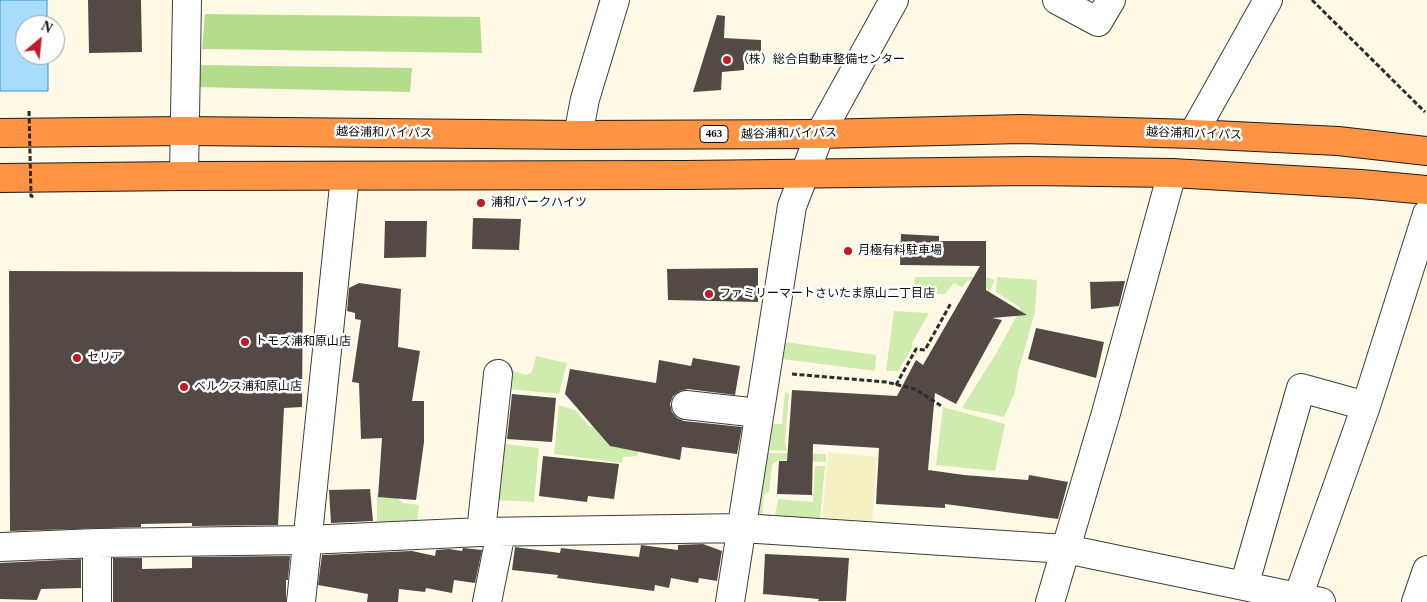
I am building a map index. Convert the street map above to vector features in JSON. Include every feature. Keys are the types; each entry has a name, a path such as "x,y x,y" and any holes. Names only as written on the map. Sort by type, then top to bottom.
{"highway":[{"name":"越谷浦和バイパス","path":"0,133 184,131 578,135 820,134 1021,129 1193,134 1338,141 1427,151"},
{"path":"0,178 686,175 1030,171 1172,174 1361,184 1427,190"}],"street":[{"path":"184,176 187,0"},
{"path":"578,135 585,99 615,0"},
{"path":"730,602 792,206 820,134 894,0"},
{"path":"1056,0 1098,22 1110,0"},
{"path":"1193,134 1268,0"},
{"path":"1050,602 1106,413 1172,174"},
{"path":"300,602 344,176"},
{"path":"0,547 97,543 307,540 491,532 742,528 1066,548 1310,600 1366,406 1427,214"},
{"path":"488,602 498,374"},
{"path":"1244,586 1300,388 1366,406"},
{"path":"686,404 759,413"},
{"path":"97,543 97,602"},
{"path":"1416,602 1427,570"}],"path":[{"path":"1312,0 1425,112"},
{"path":"29,111 31,196 35,196"},
{"path":"896,384 916,349 925,350 951,303"},
{"path":"766,371 896,384 915,389 943,407"}],"shaded area":[{"path":"828,452 877,457 872,523 822,519"}],"green space":[{"path":"205,14 480,17 482,53 202,49"},
{"path":"195,65 412,68 410,92 194,87"},
{"path":"915,277 985,277 995,280 990,290 968,280 962,287 954,283 945,294 914,293"},
{"path":"997,277 1037,280 1035,312 1018,372 1015,392 1004,417 962,408 997,352 1021,308 996,292"},
{"path":"894,311 929,313 912,343 912,348 898,371 886,371"},
{"path":"785,342 876,355 875,371 783,359"},
{"path":"536,356 567,363 559,394 509,389 508,369 526,375 532,372"},
{"path":"785,392 789,393 785,441 787,451 769,450 773,424 782,424"},
{"path":"559,405 575,410 589,426 629,434 645,411 637,456 623,457 622,463 554,454"},
{"path":"943,407 1005,424 995,471 936,465"},
{"path":"497,443 539,448 534,502 493,500"},
{"path":"768,453 826,454 826,462 778,460 772,465 769,492 764,494 762,516 755,517 763,457"},
{"path":"815,466 825,466 820,519 775,516 778,499 813,502"},
{"path":"377,494 393,495 403,503 419,505 417,525 377,525"}],"water":[{"path":"0,0 47,0 47,15 15,15 15,65 48,65 48,91 0,91"}],"building":[{"path":"88,0 141,0 142,52 89,53"},
{"path":"717,15 725,16 724,38 761,40 761,63 744,61 744,70 722,72 721,90 693,92"},
{"path":"473,218 521,219 519,250 472,249"},
{"path":"385,221 427,221 426,257 384,258"},
{"path":"901,234 939,236 939,241 986,241 986,290 1027,315 992,318 1002,320 956,404 935,393 928,470 1028,480 1029,475 1068,482 1058,519 945,504 945,508 876,504 879,448 813,444 812,495 777,494 779,461 787,461 792,390 897,396 916,360 923,365 980,266 900,265"},
{"path":"758,268 758,302 668,300 667,269"},
{"path":"9,271 303,272 302,407 284,408 278,525 192,526 192,523 141,524 141,527 10,531"},
{"path":"1125,281 1119,306 1091,309 1090,282"},
{"path":"359,283 401,289 398,347 420,351 412,401 424,401 424,442 416,500 378,497 382,438 361,439 359,383 352,382 361,320 355,319 355,313 347,311 349,288"},
{"path":"1036,328 1104,342 1096,378 1028,359"},
{"path":"693,358 740,366 735,395 688,389 680,391 673,396 670,404 672,412 677,418 684,421 742,427 737,454 682,447 680,460 610,446 565,394 570,369 656,383 659,360 691,366"},
{"path":"512,394 556,398 552,442 507,439"},
{"path":"543,456 619,464 614,499 588,496 587,502 539,496"},
{"path":"370,489 373,521 331,523 329,490"},
{"path":"703,544 722,551 717,581 699,578 698,583 671,578 669,588 655,585 654,591 557,578 558,575 512,570 515,547 560,553 561,548 639,557 641,545 678,550 678,545"},
{"path":"463,548 482,550 475,583 454,580 452,593 426,588 425,592 399,589 398,602 367,602 368,594 318,585 322,555 412,551 435,556 436,550 462,551"},
{"path":"765,554 849,558 846,601 818,601 819,599 763,594"},
{"path":"290,556 288,580 286,580 286,602 113,602 113,558 142,558 142,569 192,568 192,557"},
{"path":"81,559 81,588 41,589 37,600 0,599 0,563"}],"place":[{"name":"（株）総合自動車整備センター","path":"727,60"},
{"name":"浦和パークハイツ","path":"481,203"},
{"name":"月極有料駐車場","path":"848,251"},
{"name":"ファミリーマートさいたま原山二丁目店","path":"709,294"},
{"name":"トモズ浦和原山店","path":"245,342"},
{"name":"セリア","path":"77,358"},
{"name":"ベルクス浦和原山店","path":"184,387"}]}
